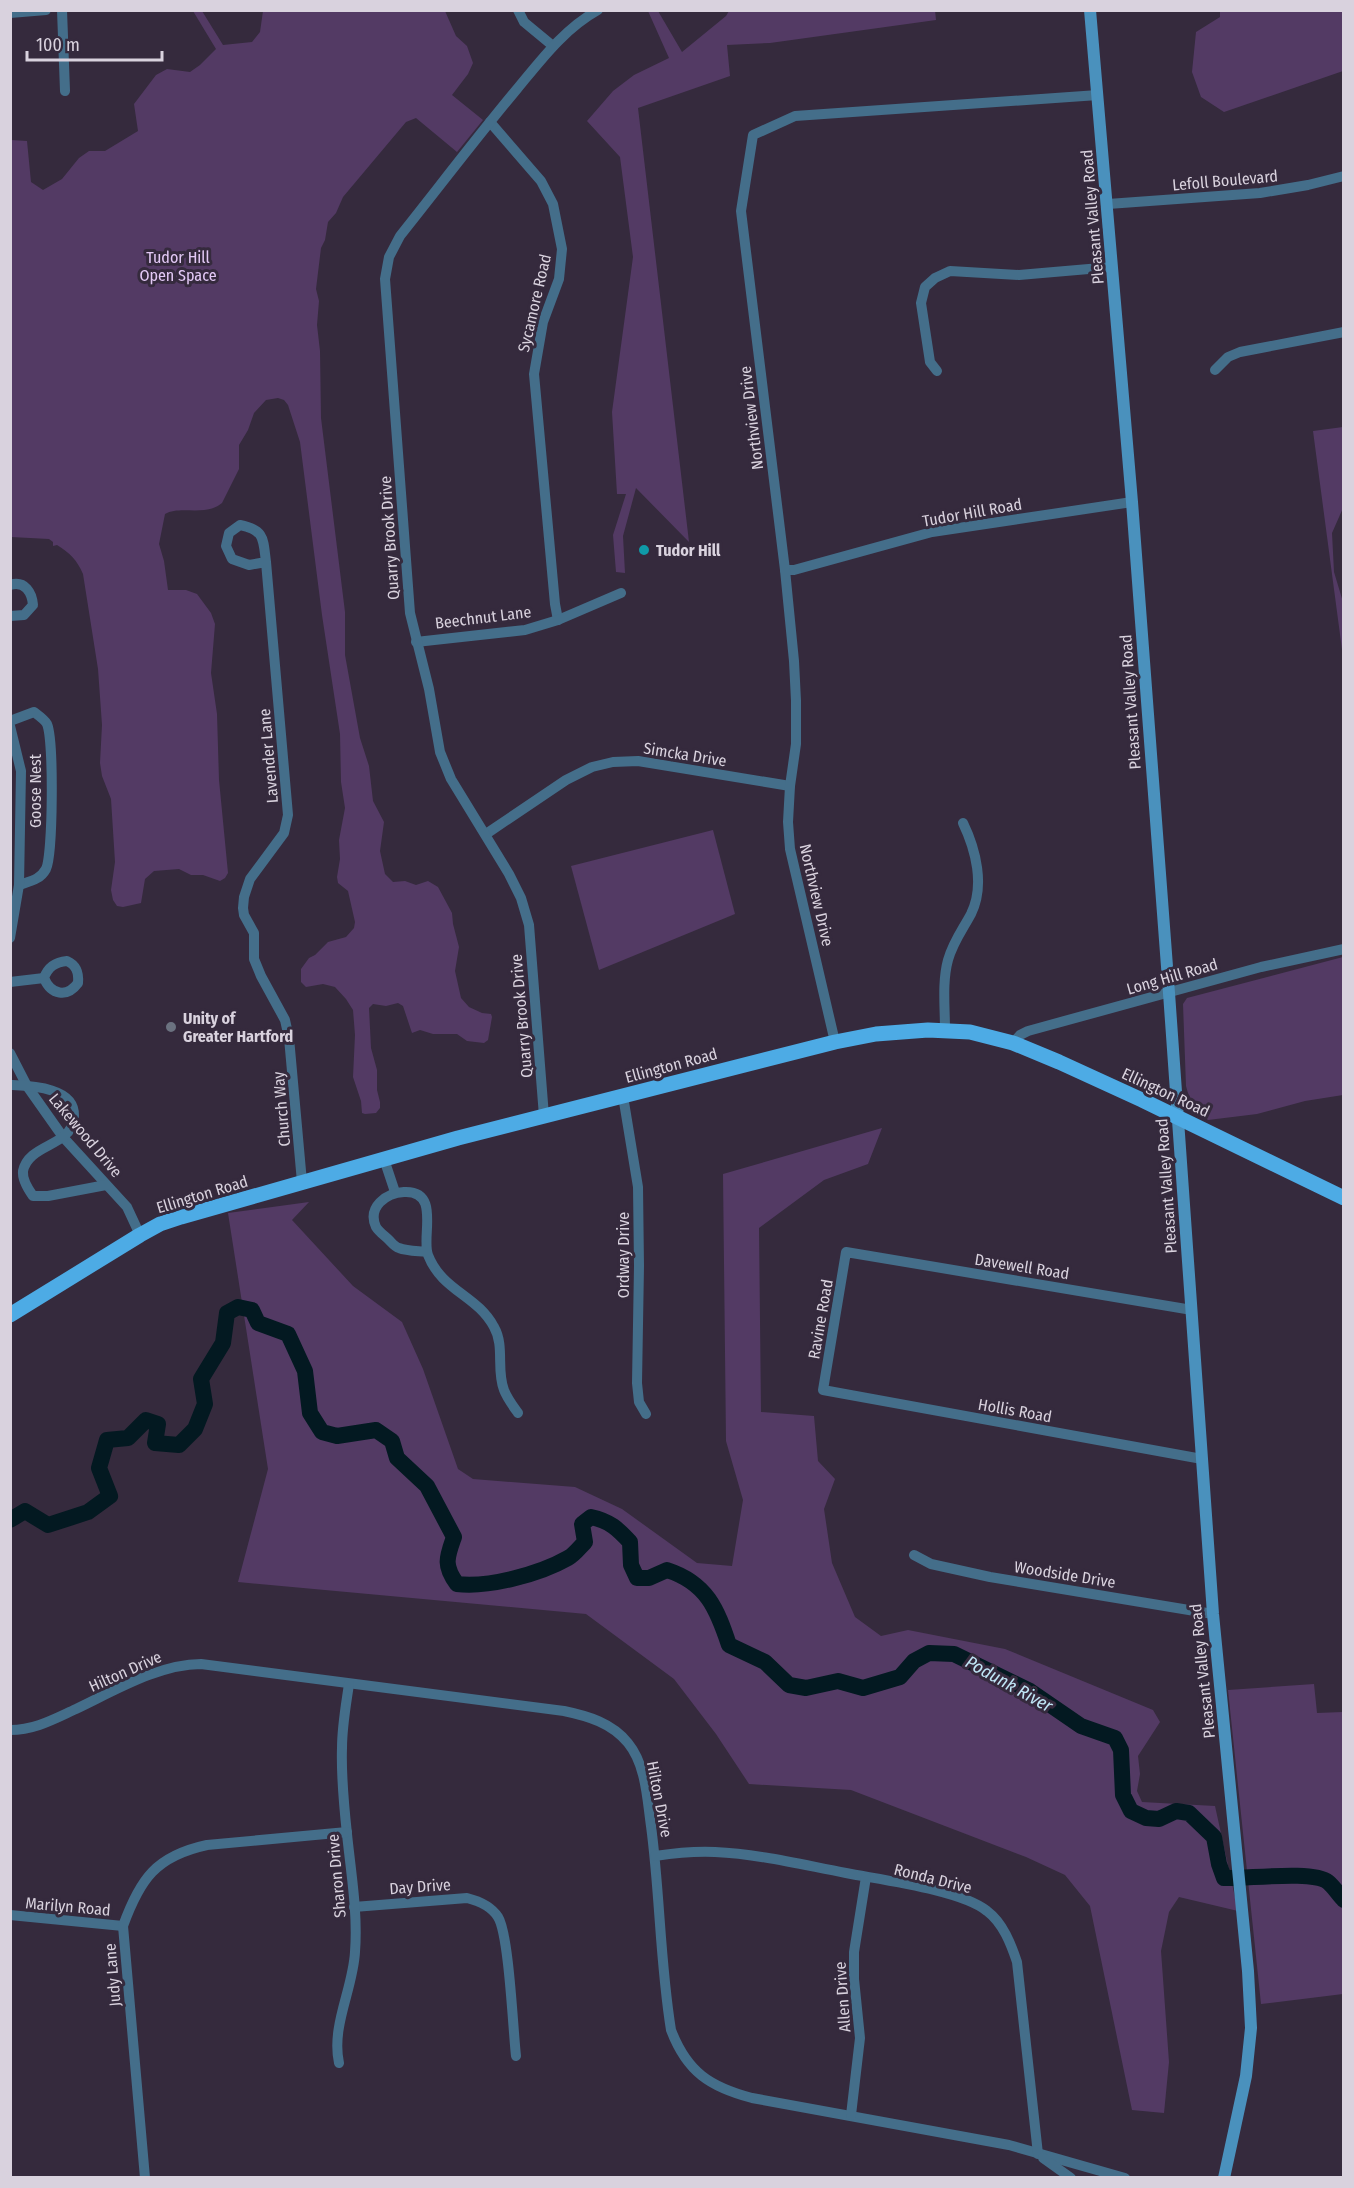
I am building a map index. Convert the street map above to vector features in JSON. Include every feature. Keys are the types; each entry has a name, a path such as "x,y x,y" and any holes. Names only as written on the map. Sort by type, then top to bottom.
{"main road":[{"name":"Pleasant Valley Road","path":"1090,10 1108,204 1170,993 1213,1614 1241,1884 1251,2028 1246,2076 1224,2178"},
{"name":"Ellington Road","path":"10,1315 140,1235 160,1224 181,1217 458,1138 835,1042 876,1034 945,1030 970,1032 1012,1043 1069,1066 1344,1198"}],"street":[{"path":"10,13 46,10"},
{"path":"62,10 65,91"},
{"path":"518,10 524,22 553,46"},
{"name":"Quarry Brook Drive","path":"544,1116 529,925 521,898 486,834 452,779 440,752 429,689 410,613 385,279 389,257 400,236 489,122 553,46 583,19 598,10"},
{"name":"Northview Drive","path":"835,1042 790,849 788,822 796,744 796,701 785,570 741,211 753,135 795,116 1098,96"},
{"name":"Sycamore Road","path":"489,122 541,181 553,204 562,249 559,279 543,322 534,374 558,620"},
{"name":"Lefoll Boulevard","path":"1108,204 1260,193 1344,176"},
{"path":"937,371 930,362 921,303 925,287 935,278 950,271 1019,275 1112,267"},
{"path":"1215,370 1228,357 1240,352 1344,332"},
{"name":"Tudor Hill Road","path":"785,570 794,570 932,532 1132,502"},
{"name":"Lavender Lane","path":"254,933 244,915 244,897 250,879 284,833 288,815 266,562"},
{"path":"10,585 16,583 27,587 32,596 33,605 24,615 10,616"},
{"name":"Beechnut Lane","path":"416,642 525,630 558,620 621,593"},
{"name":"Goose Nest","path":"10,721 34,712 47,723 50,741 51,823 47,867 38,879 19,885"},
{"path":"10,726 21,771 16,813 19,885 10,938"},
{"name":"Simcka Drive","path":"486,834 566,780 592,767 613,762 638,761 790,786"},
{"path":"945,1030 947,964 954,942 971,914 977,894 975,854 963,823"},
{"name":"Church Way","path":"254,933 254,959 285,1020 290,1038 302,1182"},
{"name":"Long Hill Road","path":"1012,1043 1028,1031 1261,967 1344,949"},
{"path":"10,982 44,978"},
{"name":"Lakewood Drive","path":"10,1053 27,1086 63,1137 127,1207 140,1235"},
{"path":"10,1085 52,1091 65,1096 73,1106 74,1117 71,1128 63,1137 38,1151 28,1160 23,1172 25,1183 33,1196 48,1196 106,1185"},
{"name":"Ordway Drive","path":"623,1096 638,1187 637,1383 639,1402 646,1414"},
{"path":"384,1159 395,1192"},
{"path":"426,1252 398,1248 377,1228 374,1217 376,1207 383,1198 395,1192 411,1192 422,1199 428,1217 426,1252 436,1273 474,1304 495,1329 500,1345 503,1389 518,1413"},
{"name":"Davewell Road","path":"846,1252 1192,1310"},
{"name":"Ravine Road","path":"823,1390 846,1252"},
{"name":"Hollis Road","path":"823,1390 1202,1459"},
{"name":"Woodside Drive","path":"914,1555 931,1564 990,1577 1213,1614"},
{"name":"Hilton Drive","path":"10,1730 38,1726 156,1673 186,1664 201,1664 583,1715 609,1727 628,1743 636,1755 642,1773 655,1856 670,2024 676,2042 686,2059 703,2078 730,2092 980,2139 1125,2178"},
{"name":"Sharon Drive","path":"339,2063 336,2052 337,2037 356,1950 342,1746 349,1684"},
{"name":"Judy Lane","path":"145,2178 123,1926 138,1889 148,1875 162,1863 184,1851 207,1845 347,1832"},
{"name":"Ronda Drive","path":"655,1856 685,1852 732,1853 943,1892 970,1901 988,1911 1011,1944 1017,1962 1038,2154"},
{"name":"Allen Drive","path":"851,2115 860,2038 854,1979 854,1952 866,1877"},
{"name":"Day Drive","path":"354,1906 467,1898 486,1905 499,1918 503,1927 516,2056"},
{"name":"Marilyn Road","path":"10,1915 123,1926"},
{"name":"Hilton Drive","path":"1038,2154 1071,2178"}],"green space":[{"path":"935,10 936,20 770,43 727,45 730,76 638,108 689,542 636,488 623,536 625,573 616,572 613,535 626,494 617,494 612,412 633,257 620,157 587,121 613,91 634,75 669,58 648,11 658,11 682,52 729,11"},
{"name":"Tudor Hill Open Space","path":"193,11 202,11 223,45 252,42 260,32 263,11 445,11 456,36 467,46 473,63 468,74 452,95 483,120 457,152 416,118 406,122 343,197 336,213 328,222 321,248 316,289 319,301 317,325 320,351 321,418 345,612 345,655 360,738 369,766 373,801 384,822 380,851 385,874 393,882 405,881 416,885 428,881 438,887 452,913 459,947 455,971 461,998 469,1007 491,1014 492,1017 488,1040 484,1043 467,1041 457,1034 433,1034 420,1030 412,1033 403,1006 398,1003 386,1006 373,1004 369,1008 371,1048 377,1070 377,1090 380,1102 380,1108 376,1113 362,1113 361,1101 353,1077 355,1035 353,1010 335,987 323,984 306,987 301,982 301,969 309,958 328,942 346,937 354,928 355,922 348,891 338,883 337,877 340,859 339,840 345,808 341,782 340,734 300,442 288,405 284,400 278,398 266,400 254,413 239,445 239,469 222,503 208,509 178,510 165,514 159,544 168,590 186,590 197,594 211,613 215,624 211,673 217,714 219,780 228,873 220,881 203,875 191,875 179,869 154,871 145,879 141,903 123,907 117,906 113,900 111,890 115,862 111,799 102,776 100,763 102,725 98,669 83,574 73,557 57,545 53,546 53,542 49,539 11,537 11,140 27,141 31,182 43,190 62,179 79,158 89,151 105,151 138,131 134,104 156,75 167,69 190,72 216,49"},
{"path":"1220,11 1343,11 1343,71 1224,112 1201,97 1192,72 1196,32 1220,17"},
{"path":"1343,427 1343,508 1332,533 1334,572 1343,602 1343,657 1313,431"},
{"path":"713,830 735,914 599,970 571,866"},
{"path":"1343,957 1343,1095 1305,1101 1257,1114 1208,1120 1194,1105 1186,1086 1183,1004 1187,998"},
{"path":"882,1128 868,1164 824,1180 759,1228 761,1412 814,1416 818,1461 835,1479 824,1509 832,1563 855,1617 881,1636 908,1630 1005,1649 1153,1710 1160,1722 1138,1756 1140,1774 1137,1791 1142,1802 1215,1806 1238,1911 1179,1897 1169,1912 1161,1951 1169,2062 1164,2113 1132,2110 1090,1906 1065,1875 1026,1857 851,1790 749,1784 716,1734 674,1679 586,1614 238,1582 268,1469 228,1213 309,1202 292,1220 353,1286 402,1322 423,1369 458,1469 473,1479 575,1487 622,1509 697,1563 732,1566 743,1500 726,1441 723,1174"},
{"path":"1314,1684 1317,1713 1343,1712 1343,1994 1261,2004 1228,1690"}],"waterway":[{"name":"Podunk River","path":"10,1520 25,1511 48,1525 88,1512 110,1496 99,1468 107,1440 128,1438 146,1420 158,1424 155,1443 179,1445 195,1429 205,1404 201,1379 223,1343 227,1313 238,1307 252,1310 258,1323 288,1334 305,1371 310,1413 322,1432 337,1436 376,1430 392,1441 397,1458 427,1486 454,1537 448,1566 457,1584 498,1582 556,1564 570,1557 585,1542 582,1524 591,1517 598,1519 613,1526 630,1542 631,1565 637,1578 649,1578 667,1570 692,1582 715,1609 729,1645 765,1662 789,1685 806,1688 838,1681 863,1688 900,1677 914,1661 929,1653 954,1654 1030,1691 1081,1726 1115,1738 1121,1750 1123,1795 1131,1811 1146,1818 1159,1819 1176,1811 1189,1813 1214,1837 1224,1878 1295,1876 1320,1878 1328,1882 1344,1900"}],"place":[{"name":"Tudor Hill","path":"644,550"},
{"name":"Unity of Greater Hartford","path":"171,1027"}]}
